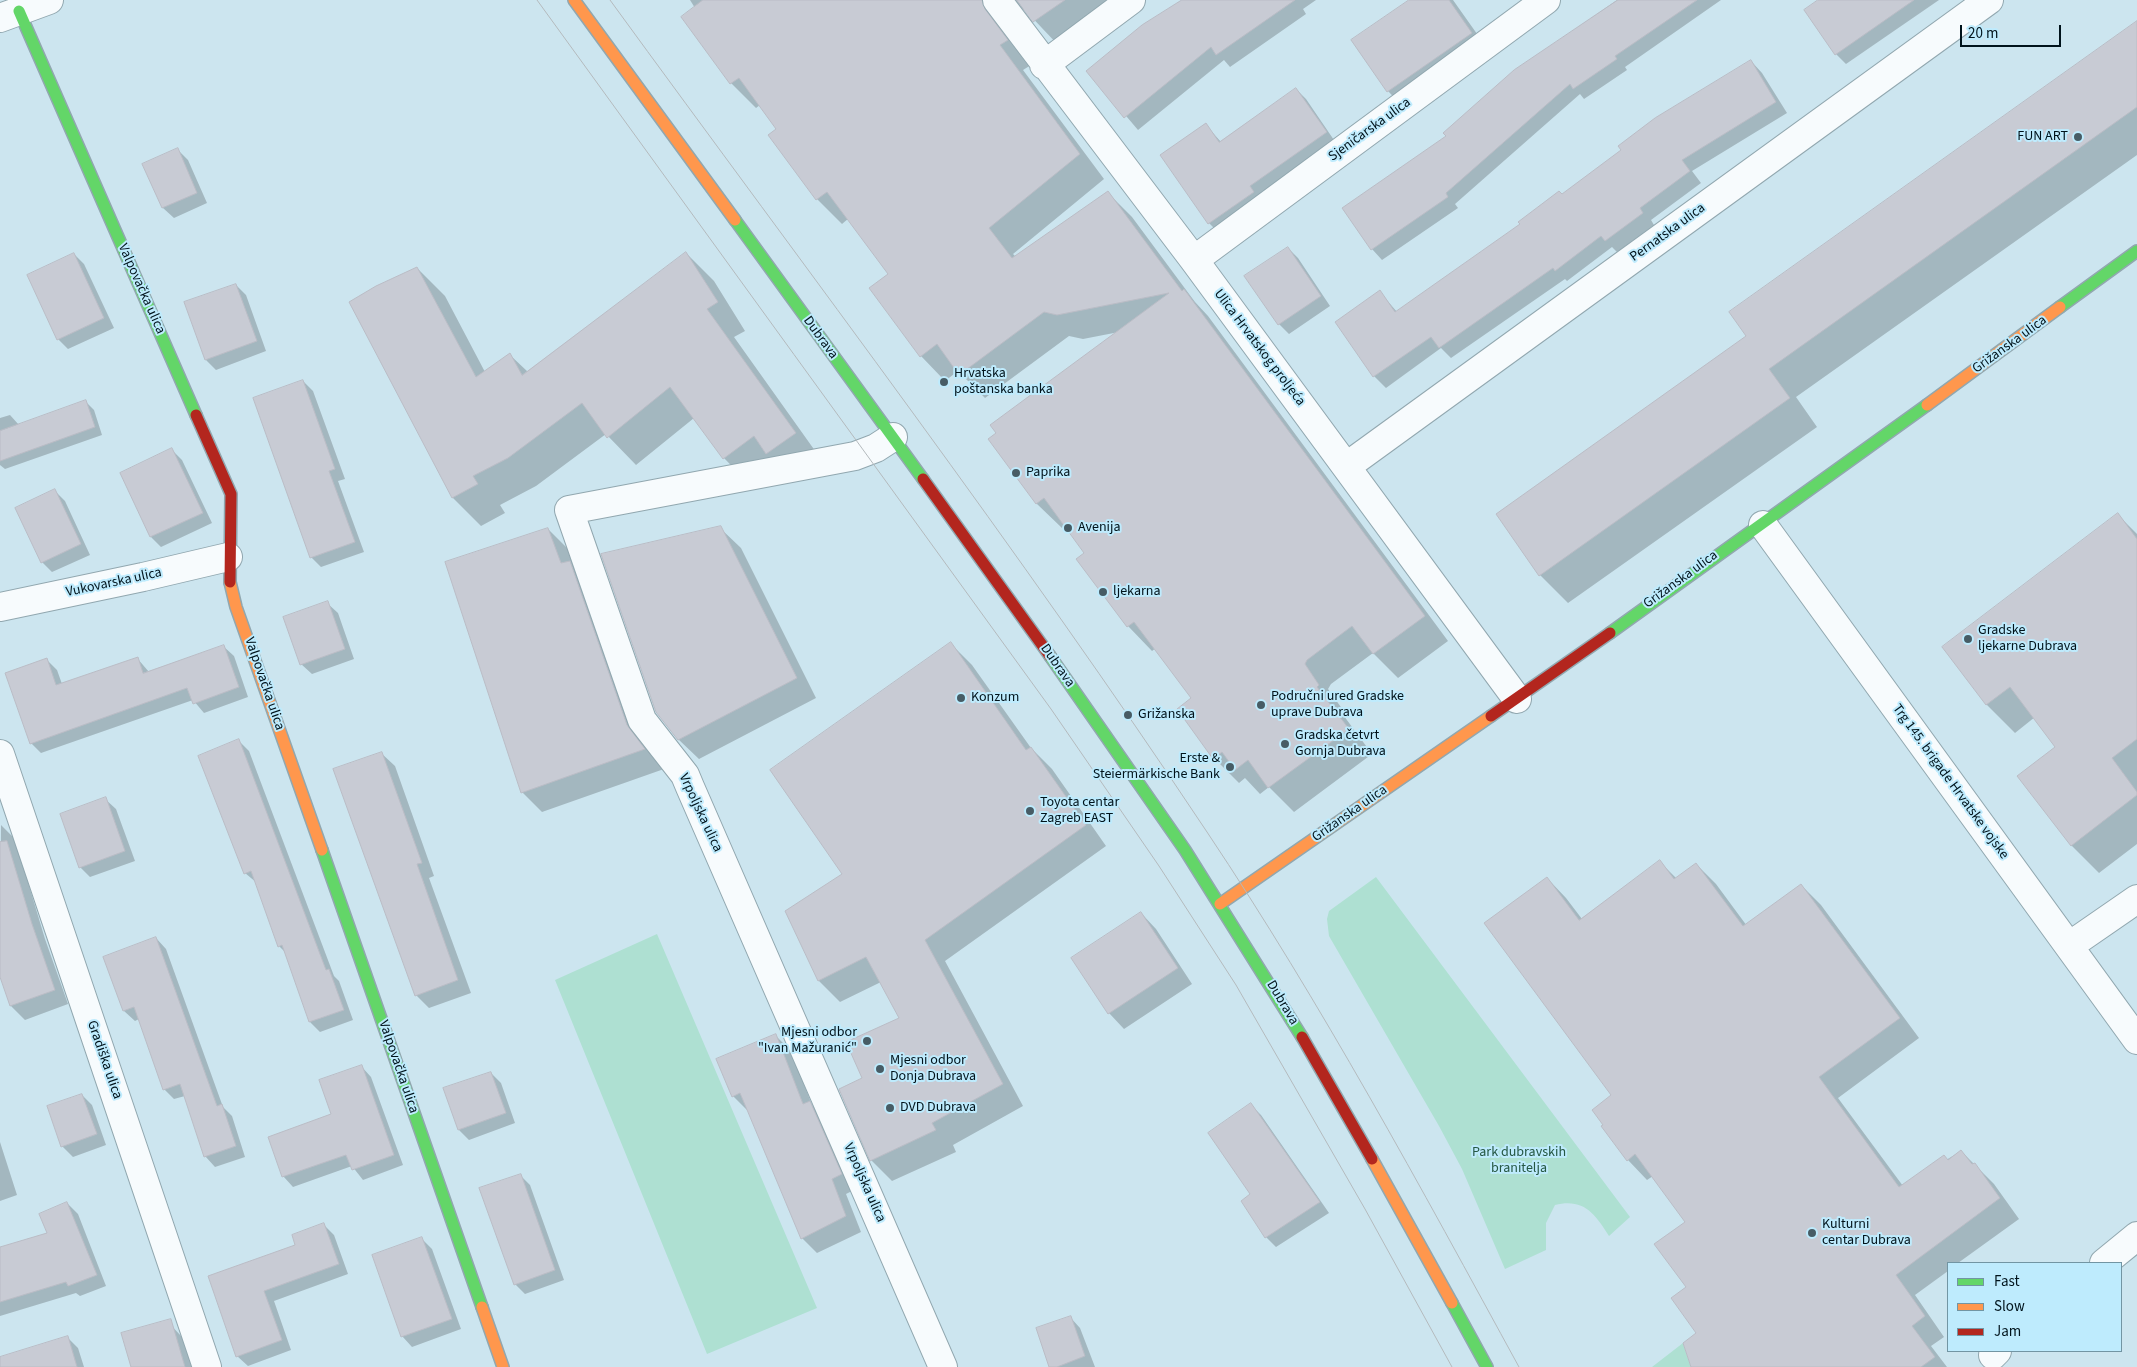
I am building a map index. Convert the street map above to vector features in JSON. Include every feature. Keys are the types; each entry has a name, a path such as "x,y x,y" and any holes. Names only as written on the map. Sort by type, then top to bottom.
{"street":[{"path":"10,15 48,0"},
{"name":"Dubrava","path":"574,0 893,437 1076,692 1220,904 1324,1073 1487,1367"},
{"name":"Ulica Hrvatskog proljeća","path":"997,0 1044,65 1194,260 1517,699"},
{"path":"1044,65 1131,0"},
{"name":"Sjeničarska ulica","path":"1194,260 1546,0"},
{"name":"Pernatska ulica","path":"1347,466 1989,0"},
{"name":"Valpovačka ulica","path":"10,15 231,494 228,557 229,580 236,607 503,1367"},
{"name":"Grižanska ulica","path":"1220,904 1517,699 1728,546 1762,525 2137,251"},
{"name":"Vrpoljska ulica","path":"893,437 876,448 852,457 569,510 642,720 685,775 943,1367"},
{"name":"Trg 145. brigade Hrvatske vojske","path":"1762,525 2137,1040"},
{"name":"Vukovarska ulica","path":"0,607 228,557"},
{"name":"Gradiška ulica","path":"0,754 207,1367"},
{"path":"2069,946 2137,899"},
{"path":"2105,1262 2137,1236"}],"green space":[{"name":"Park dubravskih branitelja","path":"1376,877 1630,1217 1609,1236 1599,1221 1588,1210 1574,1204 1555,1205 1546,1223 1546,1250 1505,1269 1462,1169 1329,936 1327,919 1329,911"},
{"path":"657,934 817,1308 707,1354 555,980"},
{"path":"1683,1343 1691,1367 1652,1367"}],"building":[{"path":"703,0 982,0 985,9 1008,40 1000,45 1080,154 989,228 1012,258 1108,191 1182,291 1184,289 1425,616 1373,654 1352,626 1307,660 1305,664 1319,685 1317,687 1349,729 1268,788 1248,760 1235,770 1222,752 1213,759 1177,709 1191,698 1134,622 1127,627 1076,559 1084,553 1044,498 1036,504 988,439 996,433 990,425 1169,293 1057,315 1044,312 959,375 937,344 920,357 869,288 888,274 827,192 816,200 768,135 776,129 739,78 730,84 681,17"},
{"path":"1017,0 1065,0 1033,22"},
{"path":"1182,0 1295,0 1216,55 1211,47 1124,118 1086,71 1142,25"},
{"path":"1409,0 1449,0 1472,33 1387,92 1351,40"},
{"path":"1618,0 1697,0 1615,56 1617,59 1573,89 1570,84 1446,193 1448,197 1371,250 1342,208 1446,136 1443,133 1514,70"},
{"path":"1818,0 1914,0 1835,55 1804,10"},
{"path":"2137,21 2137,107 1769,369 1790,398 1539,576 1496,514 1746,336 1729,312"},
{"path":"1751,60 1776,102 1682,160 1690,171 1640,208 1643,213 1605,241 1601,236 1555,271 1553,268 1439,348 1431,337 1373,377 1335,322 1380,290 1395,312 1520,224 1518,222 1559,191 1562,194 1621,150 1618,146 1655,118"},
{"path":"1296,88 1327,132 1250,186 1254,192 1208,224 1160,155 1206,123 1219,142"},
{"path":"178,148 197,193 162,208 142,164"},
{"path":"1288,247 1321,296 1278,325 1244,276"},
{"path":"686,252 718,302 707,309 796,433 766,454 754,436 723,459 670,387 607,438 582,403 508,458 473,476 478,484 452,498 349,302 376,286 417,267 476,377 510,353 522,375"},
{"path":"74,253 104,318 57,340 27,275"},
{"path":"236,284 257,341 205,360 184,302"},
{"path":"303,380 335,469 329,471 355,542 310,558 253,398"},
{"path":"86,400 95,427 0,461 0,431"},
{"path":"172,448 203,513 150,537 120,473"},
{"path":"55,489 81,544 41,563 15,508"},
{"path":"2118,513 2137,539 2137,739 2112,758 2137,792 2137,795 2071,846 2017,776 2055,747 2010,687 1986,705 1942,647"},
{"path":"721,526 797,678 678,740 656,712 601,554"},
{"path":"548,528 561,563 570,561 627,725 645,749 521,793 445,562"},
{"path":"328,601 345,649 300,665 283,617"},
{"path":"951,642 1026,750 1031,747 1086,825 925,940 1003,1084 932,1123 936,1130 870,1161 839,1089 862,1078 846,1042 899,1018 866,957 818,981 785,911 842,874 770,770"},
{"path":"224,645 239,687 193,704 187,688 30,744 5,673 47,658 56,685 138,657 143,673"},
{"path":"239,739 326,970 329,969 344,1010 309,1022 282,945 278,947 251,871 244,874 198,756"},
{"path":"382,752 422,863 417,864 458,980 415,996 333,769"},
{"path":"106,797 125,851 79,868 60,814"},
{"path":"7,841 32,924 55,990 10,1006 0,977 0,842"},
{"path":"1660,860 1674,879 1696,863 1743,926 1801,884 1900,1018 1819,1077 1899,1187 1944,1155 1948,1160 1961,1150 1972,1164 1975,1163 2000,1198 1896,1275 1925,1316 1912,1326 1935,1357 1921,1367 1691,1367 1683,1343 1696,1333 1671,1298 1686,1287 1654,1244 1685,1222 1635,1154 1627,1161 1601,1126 1603,1125 1592,1110 1611,1095 1484,923 1547,877 1579,920"},
{"path":"1141,912 1178,968 1108,1014 1071,958"},
{"path":"156,937 217,1106 222,1104 236,1146 204,1157 180,1084 163,1090 134,1007 123,1011 103,957"},
{"path":"776,1034 803,1104 810,1101 842,1174 832,1179 846,1216 801,1239 740,1093 732,1097 716,1059"},
{"path":"362,1065 394,1155 352,1170 346,1155 282,1177 268,1137 331,1114 319,1080"},
{"path":"491,1072 506,1113 458,1130 443,1088"},
{"path":"82,1094 97,1134 61,1147 47,1106"},
{"path":"1251,1103 1320,1202 1265,1238 1241,1201 1250,1194 1208,1133"},
{"path":"521,1174 555,1270 514,1285 479,1188"},
{"path":"67,1202 97,1275 68,1286 66,1282 0,1302 0,1247 47,1233 39,1214"},
{"path":"324,1223 339,1264 264,1291 282,1340 236,1357 208,1276 295,1245 292,1235"},
{"path":"422,1237 452,1319 401,1337 372,1255"},
{"path":"1071,1316 1085,1356 1057,1367 1049,1367 1036,1328"},
{"path":"171,1319 185,1367 131,1367 121,1333"},
{"path":"68,1336 77,1367 0,1367 0,1357"}],"tram line":[{"path":"537,0 1051,709 1159,866 1236,985 1365,1209 1452,1367"},
{"path":"610,0 988,517 1207,832 1330,1029 1519,1367"}],"traffic: fast":[{"path":"19,11 196,415"},
{"path":"735,220 923,479"},
{"path":"2060,307 2137,251"},
{"path":"1610,633 1927,405"},
{"path":"1050,656 1185,850 1302,1037"},
{"path":"322,850 482,1307"},
{"path":"1452,1303 1487,1367"}],"traffic: slow":[{"path":"574,0 735,220"},
{"path":"1927,405 2060,307"},
{"path":"230,582 236,607 322,850"},
{"path":"1220,904 1491,716"},
{"path":"1372,1159 1452,1303"},
{"path":"482,1307 503,1367"}],"traffic: jam":[{"path":"196,415 231,494 230,582"},
{"path":"923,479 1050,656"},
{"path":"1491,716 1610,633"},
{"path":"1302,1037 1372,1159"}],"place":[{"name":"FUN ART","path":"2078,137"},
{"name":"Hrvatska poštanska banka","path":"944,382"},
{"name":"Paprika","path":"1016,473"},
{"name":"Avenija","path":"1068,528"},
{"name":"ljekarna","path":"1103,592"},
{"name":"Gradske ljekarne Dubrava","path":"1968,639"},
{"name":"Konzum","path":"961,698"},
{"name":"Područni ured Gradske uprave Dubrava","path":"1261,705"},
{"name":"Grižanska","path":"1128,715"},
{"name":"Gradska četvrt Gornja Dubrava","path":"1285,744"},
{"name":"Erste & Steiermärkische Bank","path":"1230,767"},
{"name":"Toyota centar Zagreb EAST","path":"1030,811"},
{"name":"Mjesni odbor \"Ivan Mažuranić\"","path":"867,1041"},
{"name":"Mjesni odbor Donja Dubrava","path":"880,1069"},
{"name":"DVD Dubrava","path":"890,1108"},
{"name":"Kulturni centar Dubrava","path":"1812,1233"}]}
